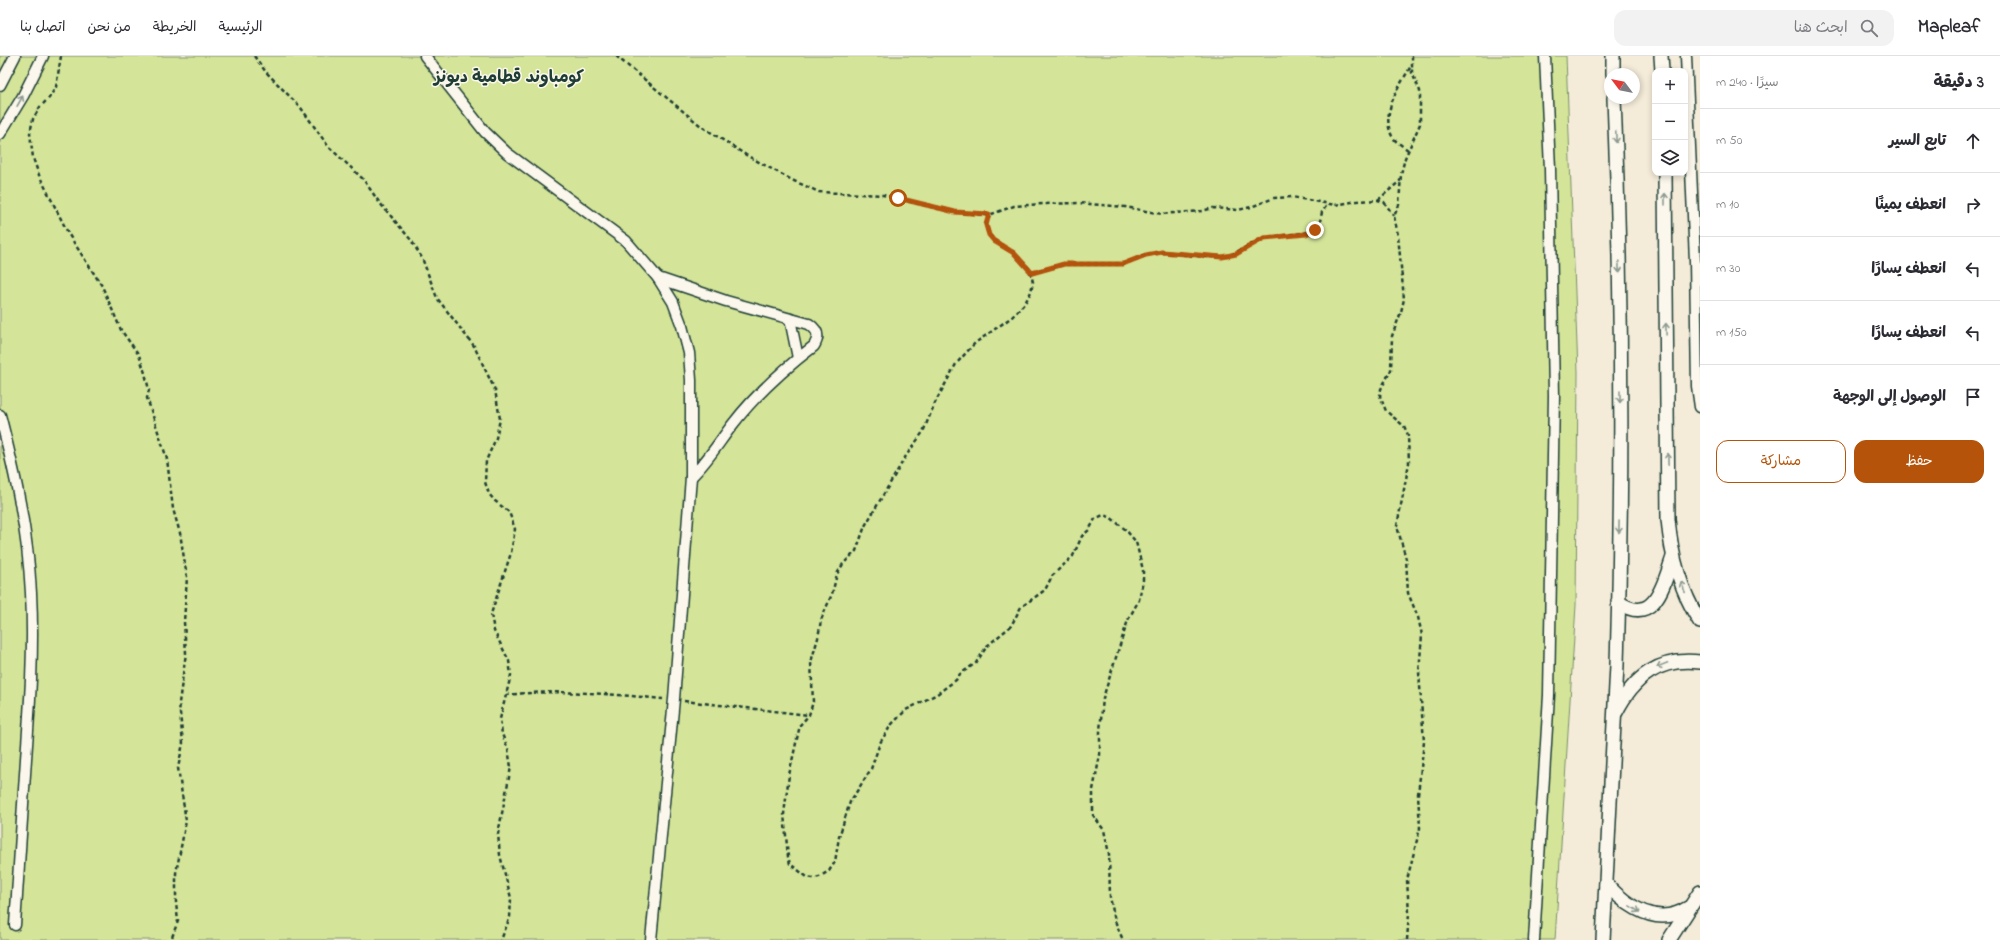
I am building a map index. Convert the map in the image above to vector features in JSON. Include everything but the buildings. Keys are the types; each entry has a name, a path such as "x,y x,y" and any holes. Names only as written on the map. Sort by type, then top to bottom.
{"street":[{"path":"0,85 15,56"},
{"path":"0,134 23,96 43,56"},
{"path":"425,56 485,132 496,143 626,241 644,260 658,278 673,302 682,326 689,353 692,410 691,477 674,700 652,940"},
{"path":"1534,940 1549,695 1554,404 1550,176 1545,56"},
{"path":"1613,56 1613,68"},
{"path":"1661,56 1662,68"},
{"path":"1686,56 1698,261 1697,386 1700,407"},
{"path":"1603,940 1618,602 1620,306 1614,104"},
{"path":"1665,176 1668,519 1673,557 1686,595 1700,622"},
{"path":"658,278 726,301 809,324 816,329 818,333 814,346 762,390 733,424 705,464 691,477"},
{"path":"790,319 798,358"},
{"path":"0,415 20,498 27,545 33,640 32,688 15,925"},
{"path":"1618,602 1633,609 1642,609 1657,600 1673,557"},
{"path":"1614,715 1627,693 1662,664 1673,662 1700,662"},
{"path":"1606,884 1622,900 1650,915 1670,916 1688,908"},
{"path":"1669,940 1688,908 1700,892"}],"path":[{"path":"61,56 58,80 53,93 40,107 32,119 30,133 33,158 39,175 69,235 102,286 122,330 143,364 149,390 147,398 167,459 173,509 180,533 187,577 184,622 186,653 179,703 183,743 178,768 186,821 176,873 175,888 178,921 171,940"},
{"path":"254,56 266,72 301,108 328,146 363,179 379,202 411,240 422,258 437,298 474,346 494,385 498,399 500,419 496,438 486,461 485,482 489,494 509,512 515,529 511,553 491,614 494,630 506,654 511,675 500,719 502,734 508,749 511,767 498,834 500,855 510,888 511,907 507,926 501,940"},
{"path":"616,56 701,126 738,150 819,192 855,192 884,195 955,212 989,214 1014,206 1044,204 1078,203 1117,206 1162,214 1202,212 1213,208 1245,209 1265,201 1283,197 1302,198 1327,205 1378,200 1384,202 1394,216 1398,234 1404,299 1392,336 1391,370 1382,385 1380,396 1386,410 1404,426 1408,435 1409,463 1397,526 1406,559 1408,593 1418,617 1422,635 1419,672 1424,742 1418,794 1420,828 1406,880 1409,913 1407,940"},
{"path":"1394,216 1399,205 1401,180 1408,150 1420,124 1420,91 1412,73 1412,56"},
{"path":"1408,150 1392,136 1389,125 1389,115 1397,91 1412,66"},
{"path":"1378,200 1401,180"},
{"path":"1032,273 1064,264 1123,264 1146,255 1162,252 1207,257 1229,256 1264,238 1312,232 1319,226 1322,212 1327,205"},
{"path":"989,214 986,225 989,235 994,241 1014,253 1032,273 1033,282 1031,292 1019,310 1012,317 974,343 956,364 923,432 906,456 865,526 856,551 843,564 837,574 832,594 821,620 818,638 811,662 814,694 809,715 800,725 789,775 784,814 787,849 790,864 807,876 813,878 829,871 833,865 850,802 871,769 880,743 891,725 906,710 937,694 956,680 960,674 976,663 987,646 1011,626 1021,607 1046,590 1052,576 1073,556 1082,536 1089,530 1095,519 1103,515 1110,517 1121,524 1136,542 1139,549 1144,580 1139,600 1128,620 1103,698 1100,726 1100,756 1094,778 1092,803 1093,815 1104,830 1109,854 1110,897 1115,921 1123,940"},
{"path":"506,695 529,693 602,694 674,700 809,715"}],"green space":[{"path":"0,56 1566,56 1578,372 1576,605 1555,940 0,940"}],"district":[{"name":"كومباوند قطامية ديونز","path":"509,76"}],"route":[{"path":"898,198 955,212 989,214 986,225 986,230 989,235 994,241 1003,245 1014,253 1032,273 1044,270 1057,264 1123,264 1146,255 1162,252 1174,252 1207,257 1229,256 1236,254 1252,243 1264,238 1271,236 1306,234 1315,230"}]}
